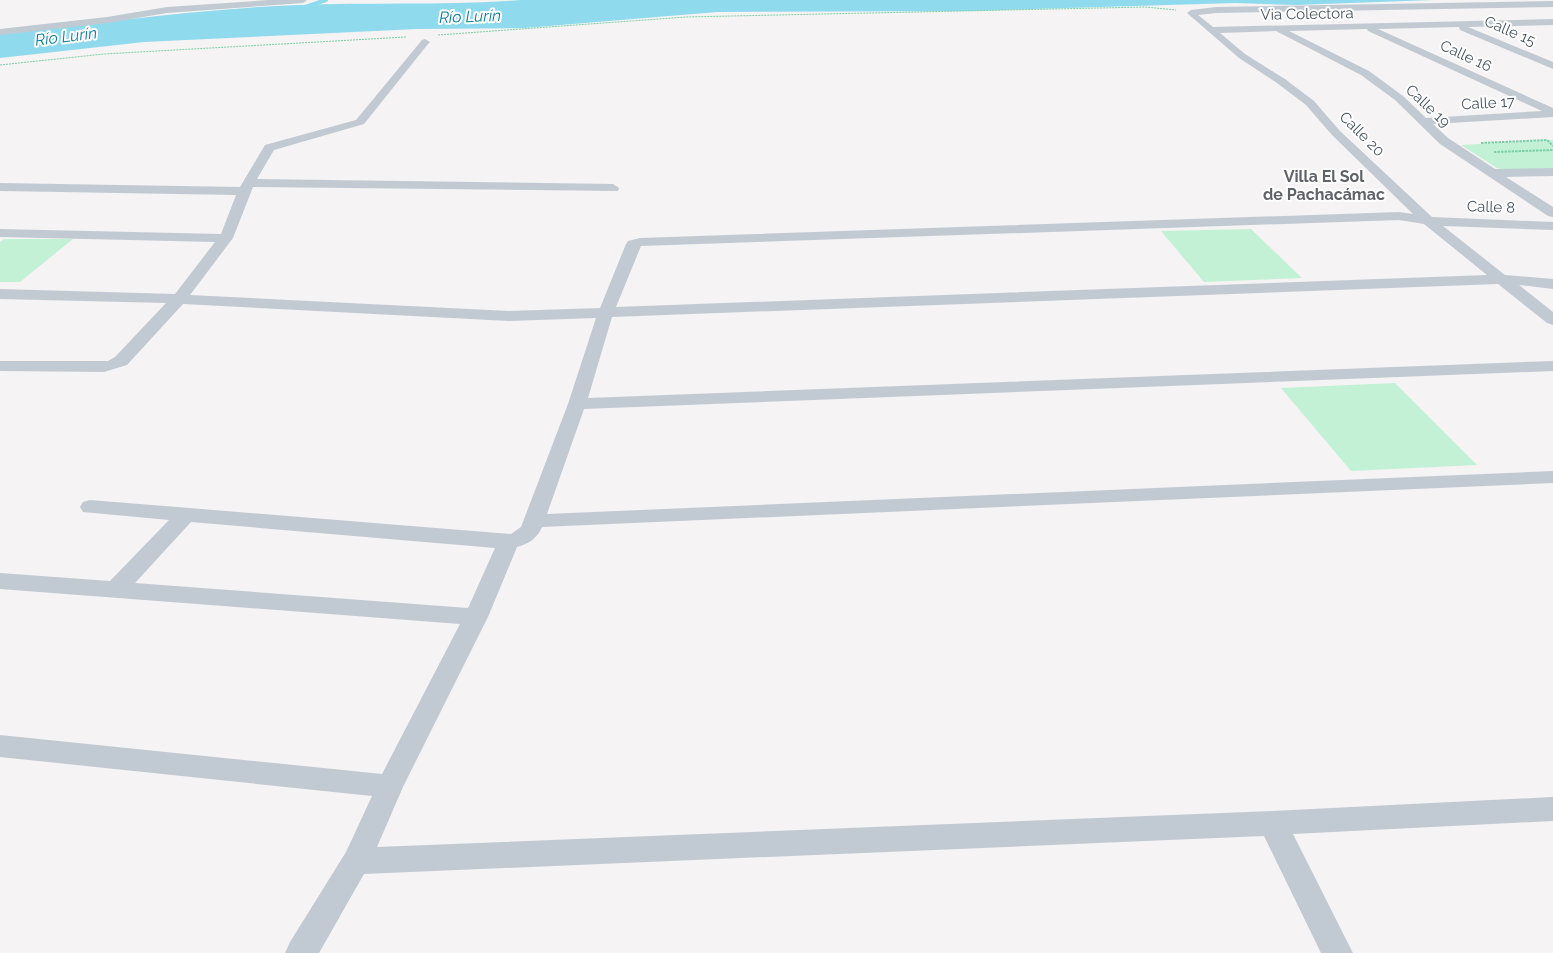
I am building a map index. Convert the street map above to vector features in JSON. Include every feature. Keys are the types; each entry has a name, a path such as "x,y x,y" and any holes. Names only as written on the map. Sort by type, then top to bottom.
{"street":[{"path":"0,32 99,21 167,10 303,0"},
{"path":"1191,13 1216,10 1553,4"},
{"name":"Calle 20","path":"1191,13 1242,56 1281,80 1310,103 1336,133 1428,221 1553,320"},
{"name":"Via Colectora","path":"1211,30 1553,22"},
{"path":"1542,23 1553,27"},
{"name":"Calle 15","path":"1455,25 1553,66"},
{"name":"Calle 16","path":"1366,27 1553,113"},
{"name":"Calle 19","path":"1279,29 1365,73 1399,98 1450,145 1553,213"},
{"path":"0,366 104,367 121,361 179,299 226,238 246,187 269,148 348,126 365,118 427,39"},
{"name":"Calle 17","path":"1424,121 1553,113"},
{"path":"1492,173 1553,172"},
{"path":"0,187 613,188"},
{"name":"Calle 8","path":"606,312 633,244 640,242 1399,216 1428,221 1553,226"},
{"path":"0,233 226,238"},
{"path":"0,294 179,299 491,316 1501,279 1553,284"},
{"path":"90,507 508,542 525,536 530,531 534,522 577,404 606,312"},
{"path":"577,404 1553,366"},
{"path":"534,522 1553,477"},
{"path":"116,589 186,515"},
{"path":"301,953 356,861 390,786 476,617 508,542"},
{"path":"0,581 476,617"},
{"path":"0,746 390,786"},
{"path":"356,861 1272,823 1553,809"},
{"path":"1272,823 1337,953"}],"path":[{"path":"427,39 686,17 1145,7 1191,13"},
{"path":"0,65 104,54 410,37"},
{"path":"1450,145 1547,140 1553,146"},
{"path":"1461,153 1553,150"}],"green space":[{"path":"1553,140 1553,169 1506,170 1497,168 1461,145"},
{"path":"1251,229 1302,278 1204,282 1161,231"},
{"path":"4,239 73,239 20,282 0,282 0,242"},
{"path":"1395,383 1477,465 1351,471 1281,388"}],"water":[{"name":"Río Lurín","path":"521,0 1433,0 1296,5 1235,3 970,11 717,12 525,28 417,29 144,42 0,58 0,34 149,17 298,5 465,3"}],"waterway":[{"path":"302,8 326,0"}],"district":[{"name":"Villa El Sol de Pachacámac","path":"1324,185"}]}
